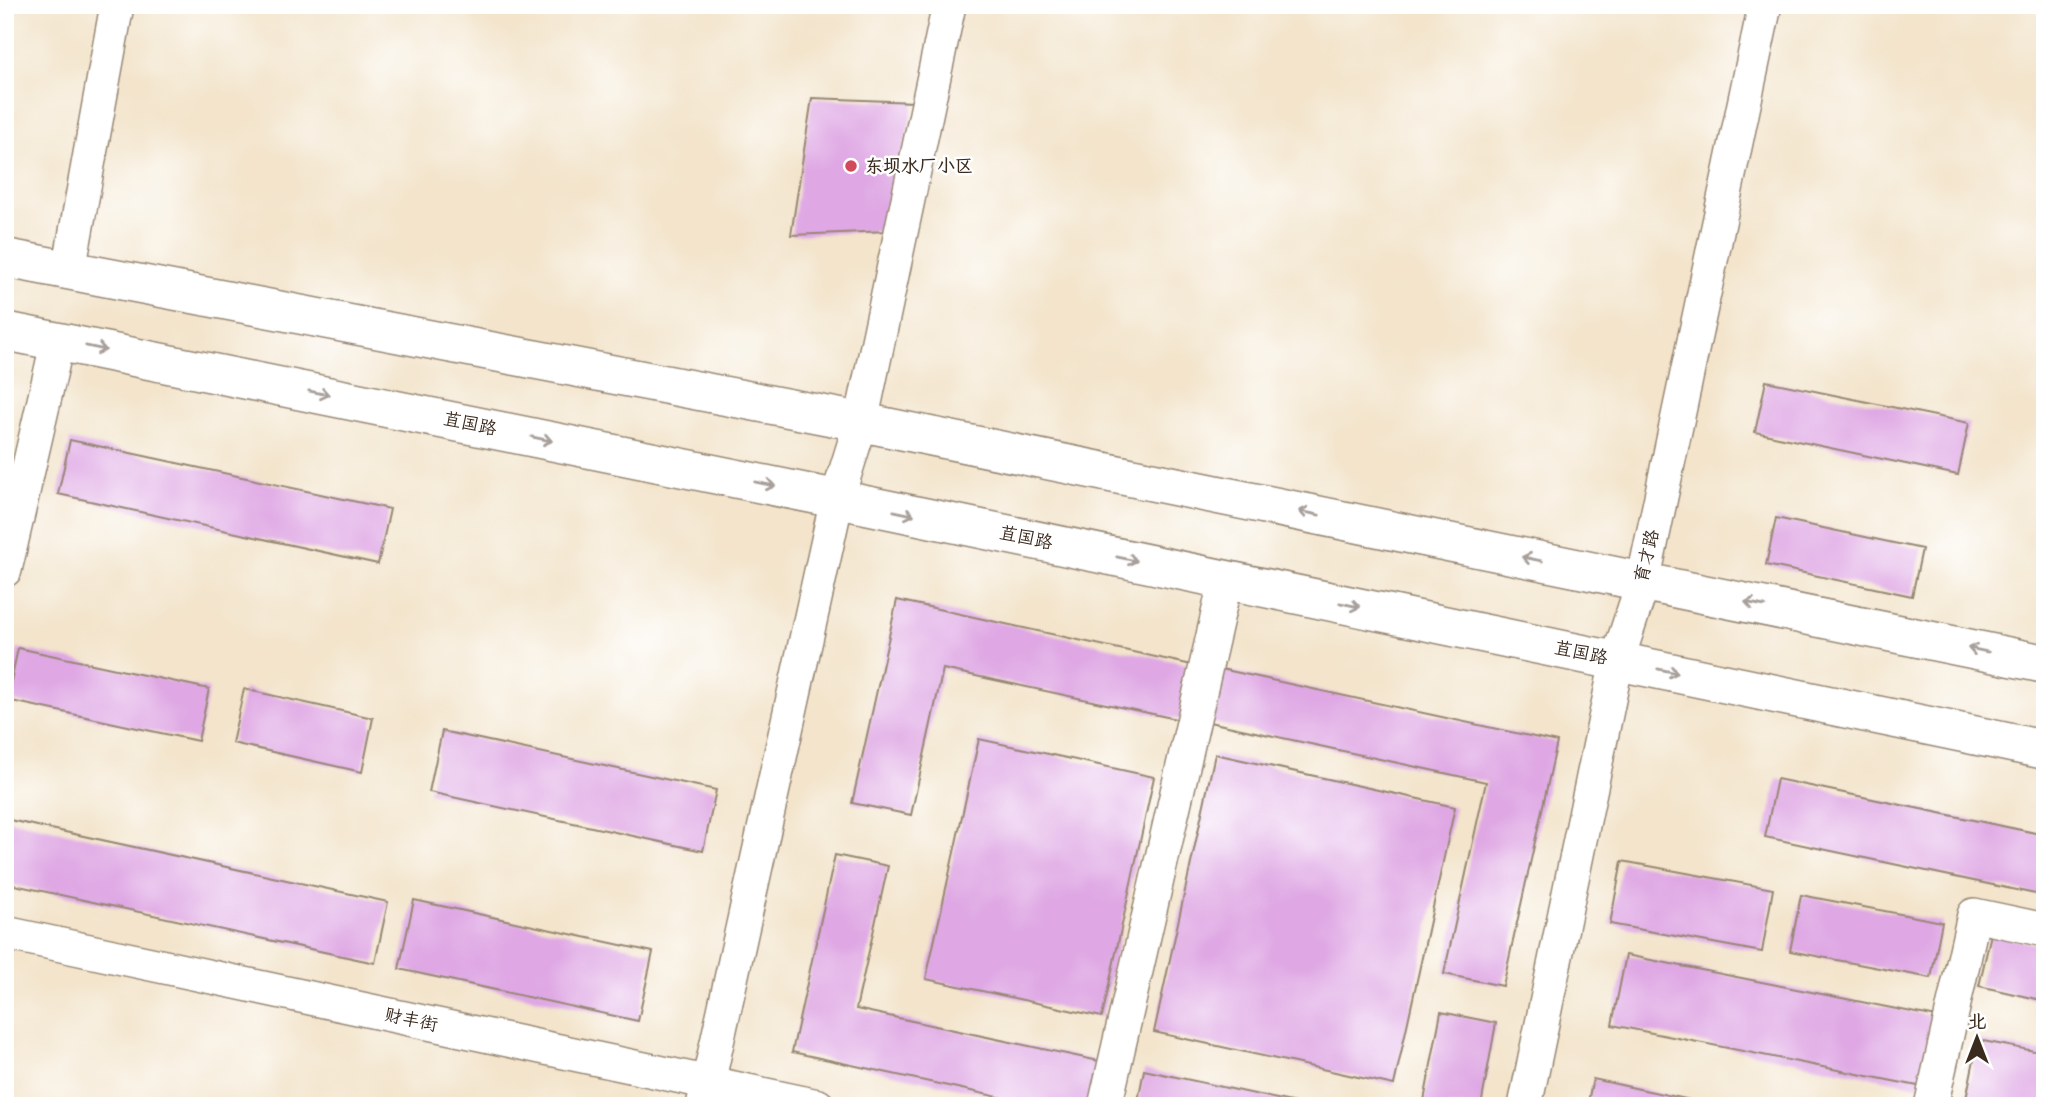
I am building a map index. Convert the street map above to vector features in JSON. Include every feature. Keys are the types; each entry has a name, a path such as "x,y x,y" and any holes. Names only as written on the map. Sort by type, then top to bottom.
{"main road":[{"path":"5,258 861,422 2045,664"},
{"name":"苴国路","path":"5,331 837,499 2045,750"}],"street":[{"path":"69,270 117,5"},
{"path":"705,1095 837,499 861,422 949,5"},
{"name":"育才路","path":"1525,1106 1617,661 1643,582 1765,5"},
{"path":"5,570 58,340"},
{"path":"1105,1106 1226,579"},
{"path":"1931,1106 1974,915 2045,930"},
{"name":"财丰街","path":"5,933 705,1095 818,1106"}],"building":[{"name":"东坝水厂小区","path":"812,98 914,102 888,231 791,235"},
{"path":"1766,381 1969,423 1958,475 1755,432"},
{"path":"70,440 390,509 378,564 58,494"},
{"path":"1776,518 1922,549 1912,596 1766,565"},
{"path":"897,600 1192,665 1181,720 943,669 911,815 852,803"},
{"path":"18,648 209,689 198,741 7,700"},
{"path":"1221,669 1557,742 1503,986 1444,974 1486,782 1209,722"},
{"path":"244,689 373,718 362,772 232,743"},
{"path":"442,731 716,790 703,851 429,792"},
{"path":"979,739 1154,777 1102,1017 926,979"},
{"path":"1215,754 1455,807 1394,1085 1154,1032"},
{"path":"1777,779 2045,835 2045,896 1765,837"},
{"path":"5,819 388,902 375,963 5,883"},
{"path":"835,855 888,866 856,1009 1099,1061 1089,1106 1040,1106 792,1052"},
{"path":"1622,861 1773,889 1762,952 1610,924"},
{"path":"1801,895 1942,922 1931,978 1790,951"},
{"path":"414,900 653,952 638,1021 399,969"},
{"path":"1991,934 2045,946 2045,1001 1979,986"},
{"path":"1626,955 1942,1018 1928,1088 1612,1025"},
{"path":"1441,1012 1496,1023 1481,1106 1423,1106"},
{"path":"1978,1040 2045,1053 2045,1106 1999,1106 1966,1099"},
{"path":"1144,1070 1305,1105 1305,1106 1137,1106"},
{"path":"1593,1079 1714,1105 1714,1106 1587,1106"}],"place":[{"name":"东坝水厂小区","path":"851,166"}]}
